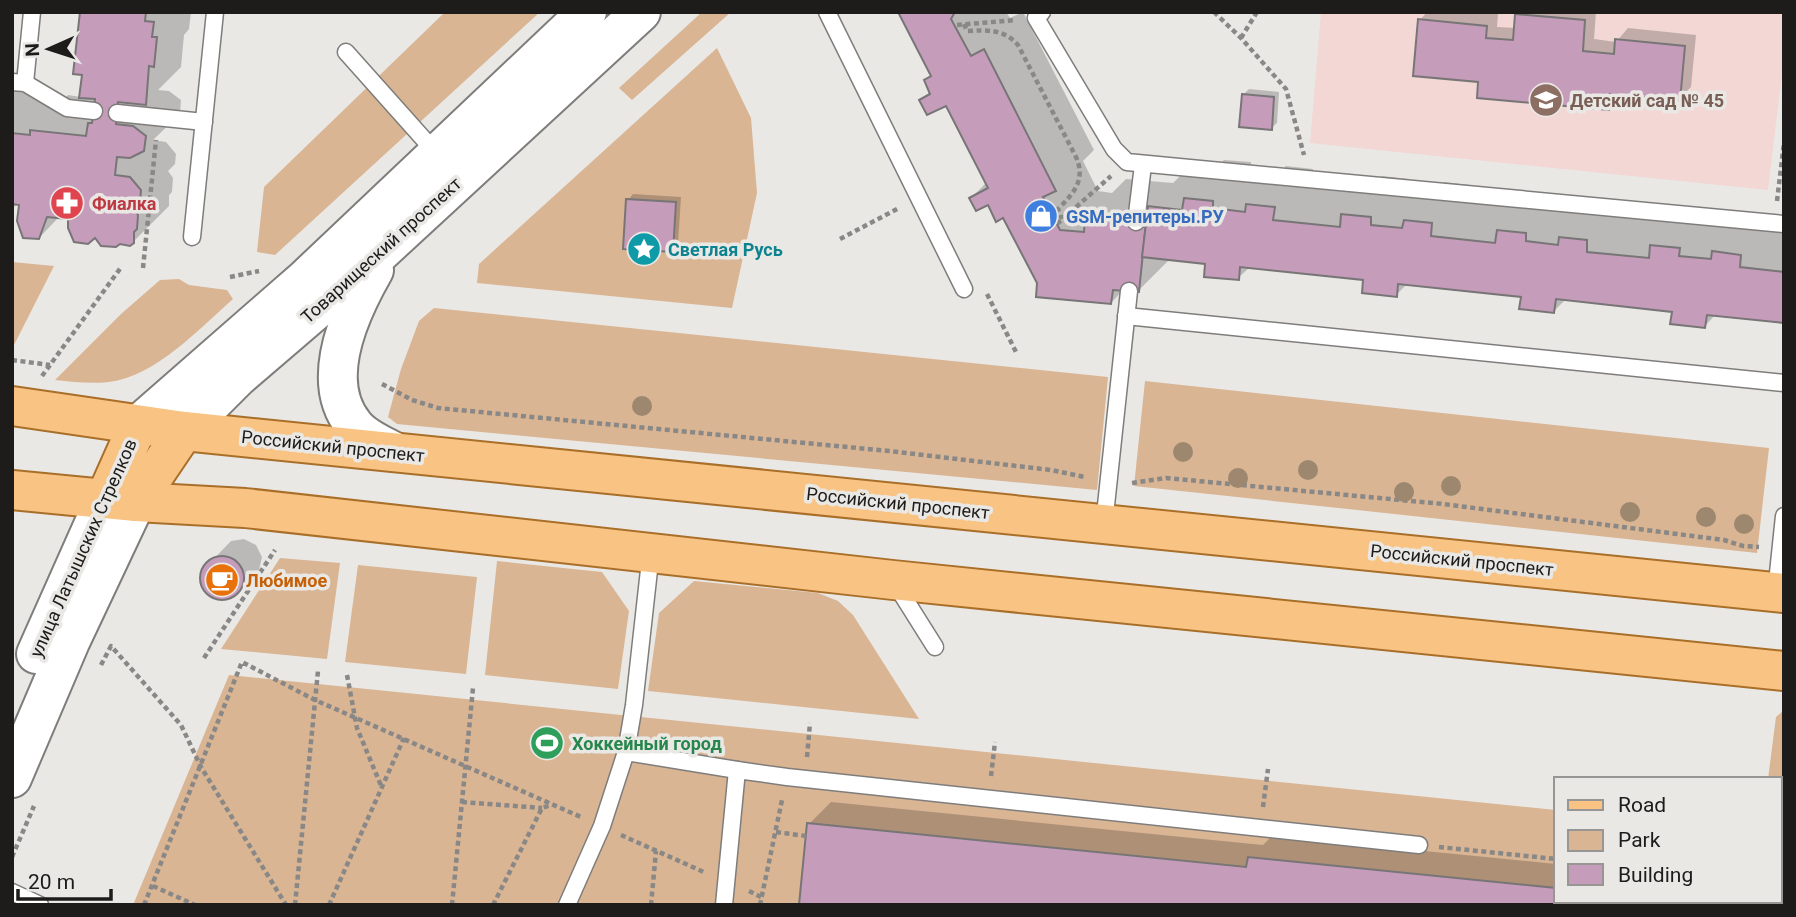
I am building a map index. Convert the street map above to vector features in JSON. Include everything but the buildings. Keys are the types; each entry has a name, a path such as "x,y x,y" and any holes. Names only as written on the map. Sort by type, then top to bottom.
{"main road":[{"name":"Российский проспект","path":"12,406 184,431 1780,593"},
{"name":"улица Латышских Стрелков","path":"120,500 138,425"},
{"name":"Товарищеский проспект","path":"120,500 184,431"},
{"path":"12,490 245,508 892,580 1784,671"}],"street":[{"name":"Товарищеский проспект","path":"138,425 305,279 587,12"},
{"name":"Товарищеский проспект","path":"184,431 238,377 388,245 641,12"},
{"path":"388,245 352,312 342,339 340,391 346,412 355,426 370,439 396,452"},
{"name":"улица Латышских Стрелков","path":"12,711 120,500"},
{"name":"улица Латышских Стрелков","path":"12,778 70,642 120,500"}],"lane":[{"path":"32,12 19,82 67,108 94,111"},
{"path":"192,237 215,12"},
{"path":"827,12 964,289"},
{"path":"1039,15 1114,149 1135,163 1779,224"},
{"path":"346,52 437,154"},
{"path":"117,113 204,122"},
{"path":"1135,163 1136,222"},
{"path":"1104,524 1129,291"},
{"path":"1126,316 1784,383"},
{"path":"1780,593 1784,516"},
{"path":"567,905 602,826 626,752 634,705 651,552"},
{"path":"892,580 935,647"},
{"path":"626,752 786,777 1419,845"},
{"path":"724,905 737,770"},
{"path":"12,892 40,905"}],"path":[{"path":"1214,12 1286,89 1311,179"},
{"path":"1241,38 1257,12"},
{"path":"957,25 1039,15"},
{"path":"964,24 967,31 993,30 1012,39 1018,46 1075,155 1080,165 1079,186 1058,209 1062,219"},
{"path":"143,268 158,117"},
{"path":"1779,224 1784,143"},
{"path":"1057,224 1135,163"},
{"path":"840,239 918,197"},
{"path":"40,379 122,266"},
{"path":"230,277 259,271"},
{"path":"12,360 51,365"},
{"path":"382,384 412,400 438,408 889,451 1051,470 1109,481 1141,483 1166,478 1443,503 1724,540 1743,546 1781,548"},
{"path":"204,658 275,550"},
{"path":"111,646 181,725 201,767 286,905"},
{"path":"144,905 242,662 315,700 761,897"},
{"path":"295,905 318,671"},
{"path":"347,675 355,717 382,789"},
{"path":"452,905 473,688"},
{"path":"807,749 810,723"},
{"path":"329,905 404,738"},
{"path":"992,768 995,742"},
{"path":"1264,801 1268,769"},
{"path":"760,905 786,777"},
{"path":"462,802 542,808 553,804"},
{"path":"493,905 542,808"},
{"path":"776,832 806,836"},
{"path":"1419,845 1554,859"},
{"path":"651,905 656,851"},
{"path":"153,886 195,905"}],"shaded area":[{"name":"Детский сад № 45","path":"1321,12 1784,12 1784,57 1768,190 1310,143"}],"green space":[{"path":"445,12 540,12 275,255 257,252 264,187"},
{"path":"702,12 731,12 632,100 619,88"},
{"path":"717,48 751,118 757,193 732,308 477,283 479,264"},
{"path":"12,262 54,266 13,347 12,347"},
{"path":"179,279 189,285 227,290 233,299 176,350 143,371 109,382 55,380 121,314 160,280"},
{"path":"434,308 1108,377 1097,490 397,424 388,417 401,369 419,321"},
{"path":"1145,381 1769,448 1757,553 1134,486"},
{"path":"280,558 340,563 327,659 221,649"},
{"path":"497,561 602,572 629,611 618,689 485,675"},
{"path":"358,565 477,577 466,674 345,662"},
{"path":"694,581 818,593 838,601 853,615 919,719 648,691 659,613"},
{"name":"Хоккейный город","path":"229,675 1554,810 1554,903 1782,903 1784,833 1784,905 133,905"},
{"path":"1784,710 1784,806 1782,777 1768,777 1776,717"}],"place":[{"name":"Детский сад № 45","path":"1546,100"},
{"name":"Фиалка","path":"67,203"},
{"name":"GSM-репитеры.РУ","path":"1041,216"},
{"name":"Светлая Русь","path":"644,249"},
{"name":"Любимое","path":"222,580"},
{"name":"Хоккейный город","path":"547,743"}]}
